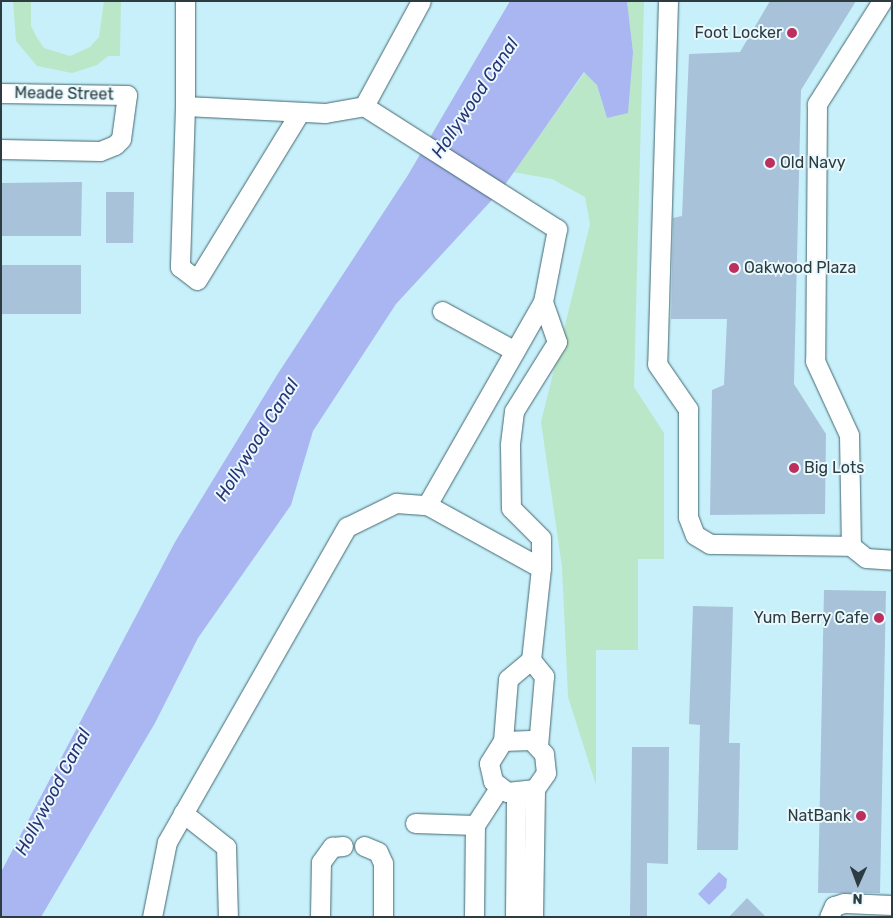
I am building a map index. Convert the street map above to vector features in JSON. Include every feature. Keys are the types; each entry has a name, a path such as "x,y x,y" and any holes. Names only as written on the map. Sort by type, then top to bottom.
{"street":[{"path":"185,1 180,268 197,280 300,112"},
{"path":"364,106 421,1"},
{"path":"668,1 657,364 688,409 688,517 695,536 710,544 851,546 866,558 892,560"},
{"path":"851,546 849,435 814,361 817,104 882,1"},
{"name":"Meade Street","path":"1,93 127,95 121,139 115,145 100,151 1,149"},
{"path":"184,106 300,112 364,106 557,229 543,302 428,505"},
{"path":"515,917 508,791 489,763 503,741 508,679 531,660 541,568 541,538 511,508 510,446 514,411 557,342 543,302"},
{"path":"442,310 515,351"},
{"path":"152,917 167,842 347,528 396,503 428,505 541,568"},
{"path":"531,660 544,676 538,746 547,763 535,789 533,917"},
{"path":"503,741 521,737 538,746"},
{"path":"474,917 476,825 508,791 535,789"},
{"path":"183,814 226,847 228,917"},
{"path":"415,823 476,825"},
{"path":"320,917 322,862 332,847 343,846"},
{"path":"364,846 378,852 383,863 383,917"},
{"path":"829,917 834,906 844,903 892,905"}],"green space":[{"path":"13,1 31,1 31,26 44,48 70,56 90,47 99,37 104,1 121,1 120,56 108,56 97,65 72,73 37,66 16,41"},
{"path":"627,1 644,1 634,387 664,433 664,559 638,559 638,650 596,650 596,785 568,697 562,567 541,422 590,224 585,197 552,179 513,172 585,72 597,85 607,118 633,52"}],"water":[{"name":"Hollywood Canal","path":"510,1 627,1 633,52 628,113 607,118 597,85 584,72 502,189 396,304 313,431 291,505 198,638 155,723 41,917 1,917 1,872 175,542 277,375 408,175"},
{"path":"719,872 727,879 726,888 709,905 698,894"}],"building":[{"name":"Oakwood Plaza","path":"770,1 856,1 801,90 794,384 826,434 825,514 710,515 712,390 724,385 727,319 671,319 673,218 682,216 689,54 740,52"},
{"path":"82,182 81,236 1,236 1,183"},
{"path":"106,192 134,192 133,243 106,243"},
{"path":"1,265 81,265 81,314 1,314"},
{"path":"824,590 886,591 880,893 818,893"},
{"path":"693,606 733,607 729,743 740,743 738,850 697,850 700,725 689,724"},
{"path":"632,747 669,747 668,864 647,863 647,917 630,917"},
{"path":"747,898 766,917 729,917"}],"place":[{"name":"Foot Locker","path":"792,33"},
{"name":"Old Navy","path":"770,163"},
{"name":"Oakwood Plaza","path":"734,268"},
{"name":"Big Lots","path":"794,468"},
{"name":"Yum Berry Cafe","path":"879,618"},
{"name":"NatBank","path":"861,816"}]}
